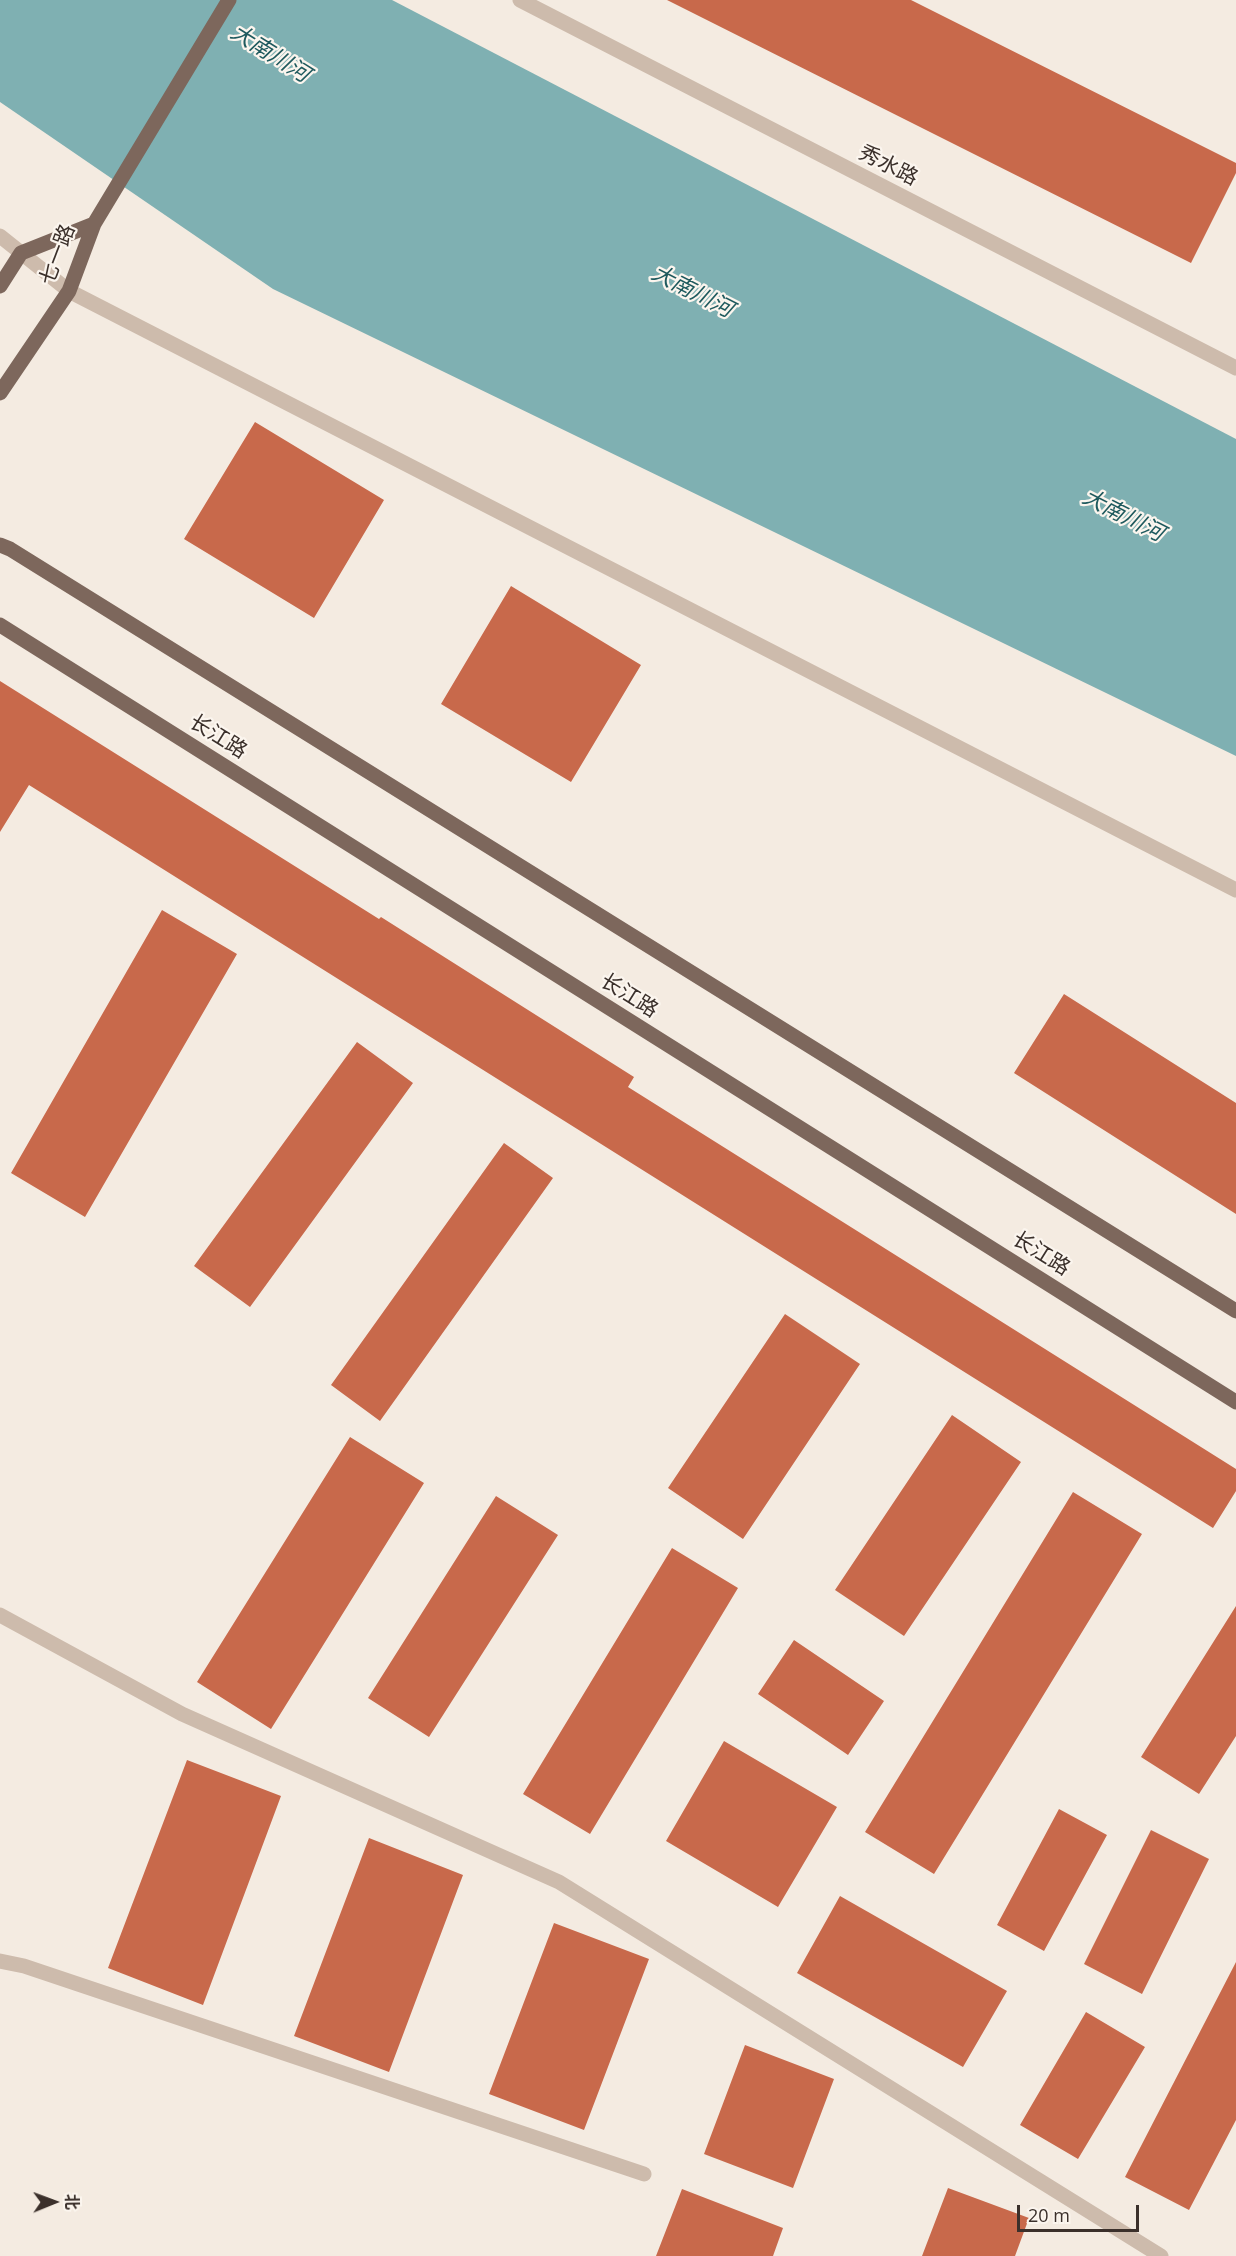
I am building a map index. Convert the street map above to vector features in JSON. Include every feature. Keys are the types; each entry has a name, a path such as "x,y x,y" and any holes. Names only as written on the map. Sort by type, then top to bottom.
{"main road":[{"path":"94,224 230,0"},
{"name":"七一路","path":"0,285 21,253 94,224"},
{"name":"七一路","path":"0,393 69,291 94,224"},
{"path":"0,545 10,549 1236,1311"},
{"name":"长江路","path":"0,625 1236,1402"}],"street":[{"name":"秀水路","path":"520,0 1236,369"},
{"path":"0,236 69,291 1236,890"},
{"path":"0,1616 182,1714 559,1882 1161,2256"},
{"path":"0,1961 24,1966 644,2174"}],"water":[{"name":"大南川河","path":"0,0 392,0 1236,439 1236,756 273,289 0,102"}],"building":[{"path":"667,0 911,0 1236,163 1236,173 1191,263"},
{"path":"255,422 384,500 314,618 184,539"},
{"path":"511,586 641,665 571,782 441,704"},
{"path":"0,681 634,1077 628,1087 1236,1469 1236,1491 1213,1528 29,785 0,832"},
{"path":"162,910 237,954 85,1217 11,1173"},
{"path":"1064,994 1236,1103 1236,1214 1014,1073"},
{"path":"357,1042 413,1083 250,1307 194,1266"},
{"path":"504,1143 553,1178 380,1421 331,1385"},
{"path":"785,1314 860,1364 743,1539 668,1488"},
{"path":"952,1415 1021,1462 904,1636 835,1590"},
{"path":"350,1437 424,1483 271,1729 197,1682"},
{"path":"1073,1492 1142,1534 934,1874 865,1832"},
{"path":"496,1496 558,1535 429,1737 368,1698"},
{"path":"672,1548 738,1588 590,1834 523,1794"},
{"path":"1236,1606 1236,1736 1199,1794 1141,1757"},
{"path":"794,1640 884,1701 848,1755 758,1694"},
{"path":"724,1741 837,1807 778,1907 666,1841"},
{"path":"187,1760 281,1796 203,2005 108,1968"},
{"path":"1059,1809 1107,1835 1044,1951 997,1925"},
{"path":"1151,1830 1209,1859 1142,1994 1084,1964"},
{"path":"369,1838 463,1875 389,2072 294,2036"},
{"path":"840,1896 1007,1991 963,2067 797,1973"},
{"path":"554,1923 649,1959 584,2130 489,2094"},
{"path":"1236,1962 1236,2120 1189,2210 1125,2177"},
{"path":"1086,2012 1145,2047 1078,2159 1020,2125"},
{"path":"745,2045 834,2079 793,2188 704,2154"},
{"path":"948,2188 1029,2218 1015,2256 922,2256"},
{"path":"682,2189 783,2228 773,2256 656,2256"}]}
